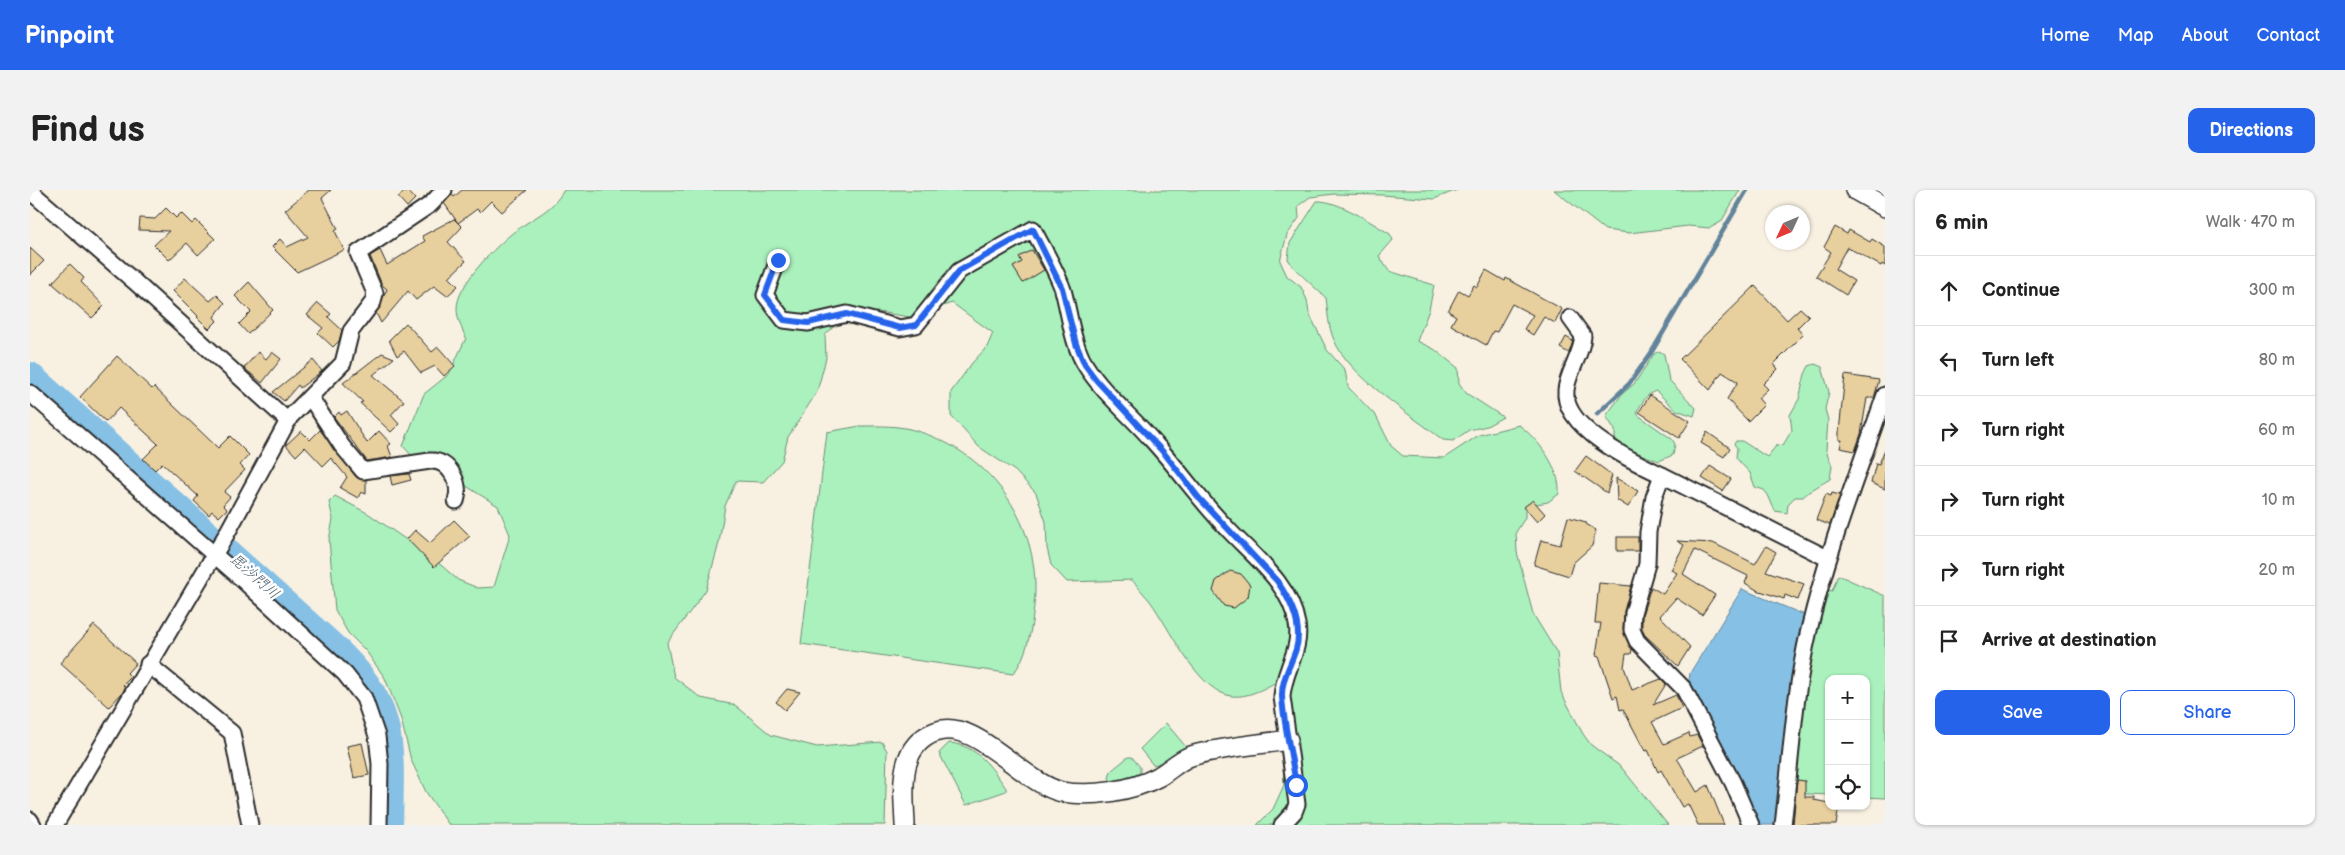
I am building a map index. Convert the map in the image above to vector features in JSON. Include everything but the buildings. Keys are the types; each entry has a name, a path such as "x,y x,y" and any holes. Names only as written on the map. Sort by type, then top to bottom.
{"street":[{"path":"55,825 213,556 288,421 343,362 351,331 373,302 375,293 358,253 431,204 444,190"},
{"path":"1855,190 1885,207"},
{"path":"30,192 135,282 288,421"},
{"path":"778,260 765,295 784,320 808,323 847,314 900,328 916,325 959,271 1033,229 1062,288 1076,344 1085,365 1097,381 1164,453 1199,498 1277,581 1287,595 1297,623 1298,636 1282,689 1297,804 1294,812 1282,825"},
{"path":"1570,318 1577,324 1583,336 1582,349 1566,390 1570,409 1605,445 1626,458 1662,474 1827,558"},
{"path":"30,393 213,556 304,634 345,674 364,698 377,736 380,764 379,825"},
{"path":"1783,825 1798,684 1827,558 1885,395"},
{"path":"310,397 342,446 363,470 430,461 441,462 450,471 458,486 456,500"},
{"path":"1662,474 1654,497 1648,532 1648,564 1633,613 1632,630 1637,641 1684,689 1733,783 1750,825"},
{"path":"148,664 232,733 250,825"},
{"path":"905,825 904,775 908,756 914,746 936,731 964,732 1044,786 1062,792 1088,793 1137,787 1159,776 1188,757 1288,740"},
{"path":"30,820 34,825"}],"green space":[{"path":"564,190 1457,190 1434,199 1334,194 1310,197 1298,206 1299,218 1287,235 1280,261 1287,276 1301,287 1307,300 1309,313 1327,350 1345,370 1348,387 1376,416 1391,446 1403,456 1444,458 1479,435 1519,425 1541,447 1556,475 1559,484 1559,494 1548,502 1525,506 1525,518 1516,532 1517,552 1533,614 1557,653 1561,692 1583,734 1591,745 1621,767 1668,825 1257,825 1273,809 1284,785 1283,762 1292,740 1278,681 1260,690 1240,696 1227,695 1215,689 1194,668 1150,601 1132,580 1067,582 1051,565 1047,548 1046,522 1036,493 1015,471 979,447 951,416 951,392 972,363 987,347 993,333 952,303 910,317 878,312 842,319 825,335 826,358 817,392 788,437 782,461 763,482 736,481 725,506 719,543 706,590 667,643 674,677 701,698 735,705 771,735 817,747 882,742 887,751 885,825 449,825 426,792 411,760 401,719 385,678 366,651 348,633 335,610 329,540 333,519 329,502 335,496 369,514 434,559 458,580 478,588 494,587 510,535 498,506 447,474 421,466 403,446 424,394 449,374 466,338 457,309 458,299 470,277 498,246 515,231 554,204"},
{"path":"1554,190 1740,190 1721,222 1710,228 1688,226 1629,233 1605,230"},
{"path":"1317,201 1345,208 1390,234 1393,240 1379,256 1389,271 1434,285 1429,310 1417,341 1434,349 1458,368 1459,383 1466,393 1503,417 1487,426 1469,430 1453,441 1443,440 1398,407 1353,367 1342,354 1332,335 1326,298 1294,268 1288,259 1290,243"},
{"path":"1659,351 1664,354 1669,380 1696,408 1694,416 1676,410 1656,391 1649,394 1645,399 1637,411 1638,415 1672,439 1675,444 1673,455 1659,461 1624,448 1615,438 1615,430 1606,416 1622,394 1634,384 1654,354"},
{"path":"1815,364 1822,367 1829,392 1825,409 1828,420 1826,450 1832,466 1830,479 1803,497 1795,497 1788,504 1787,513 1775,511 1768,495 1764,490 1755,487 1750,473 1736,458 1737,448 1734,444 1736,441 1742,441 1767,457 1776,446 1783,445 1792,430 1790,415 1799,399 1805,374 1809,366"},
{"path":"860,426 903,428 917,431 944,442 969,457 990,476 1007,497 1021,522 1030,549 1035,577 1034,606 1030,633 1022,659 1013,674 801,644 827,432"},
{"path":"1838,575 1885,596 1885,798 1870,797 1870,675 1825,675 1825,795 1790,793 1799,706 1824,589 1832,591"},
{"path":"1166,723 1186,747 1160,763 1153,765 1140,749"},
{"path":"949,743 968,748 982,758 1006,788 1006,791 966,805 939,753"},
{"path":"1128,757 1132,757 1140,767 1140,773 1118,783 1112,783 1109,778 1111,771"}],"water":[{"path":"1742,589 1807,616 1786,727 1775,825 1754,825 1688,687 1690,673"}],"waterway":[{"path":"1597,414 1629,384 1651,353 1747,190"},
{"name":"毘沙門川","path":"30,375 331,644 353,666 368,686 379,706 386,726 390,747 391,770 390,825"}],"route":[{"path":"778,260 765,295 784,320 808,323 847,314 900,328 916,325 959,271 1033,229 1052,264 1062,288 1076,344 1085,365 1097,381 1164,453 1199,498 1277,581 1287,595 1293,608 1298,636 1296,649 1284,680 1282,697 1296,785"}]}
